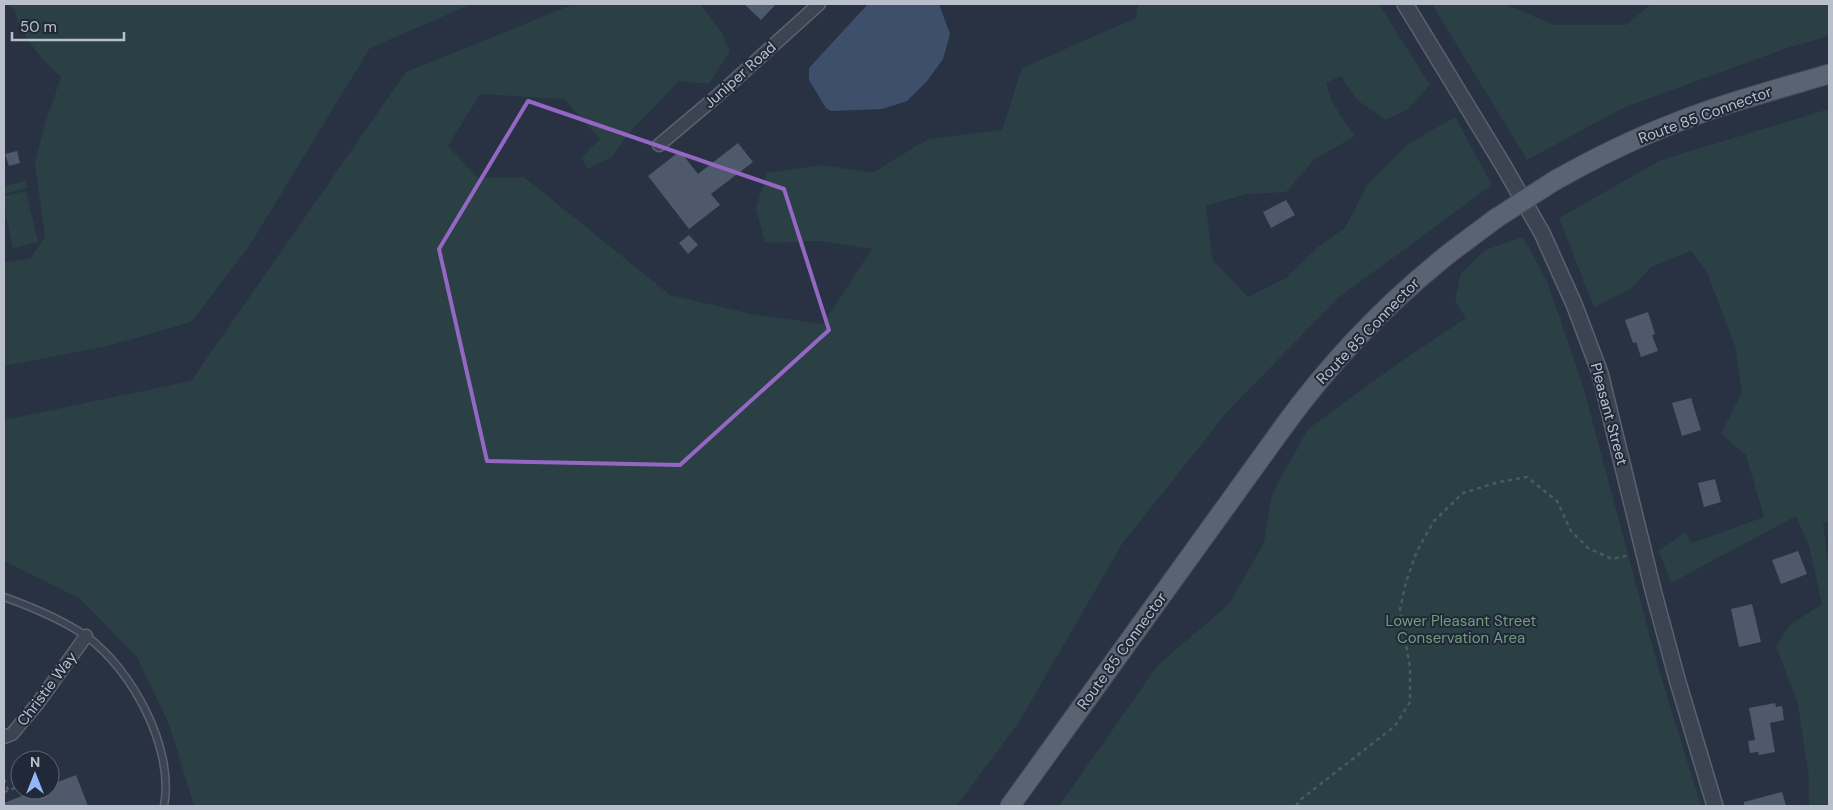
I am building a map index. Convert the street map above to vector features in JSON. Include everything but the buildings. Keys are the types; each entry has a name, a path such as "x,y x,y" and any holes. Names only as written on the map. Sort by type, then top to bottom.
{"main road":[{"name":"Route 85 Connector","path":"1010,806 1284,426 1320,379 1358,337 1418,280 1441,260 1495,220 1554,181 1615,149 1676,122 1829,74"}],"street":[{"name":"Juniper Road","path":"659,145 716,97 819,4"},
{"name":"Pleasant Street","path":"1405,4 1542,233 1574,304 1600,373 1677,679 1715,806"},
{"name":"Christie Way","path":"4,737 12,734 38,703 86,636"}],"lane":[{"path":"4,597 35,608 86,636 109,656 130,683 147,710 158,741 165,770 164,806"}],"path":[{"path":"1296,806 1300,800 1395,726 1410,702 1410,667 1400,610 1406,582 1417,551 1434,521 1463,493 1499,482 1527,477 1557,501 1571,531 1588,548 1612,559 1644,553"},
{"path":"4,779 8,790 4,792"}],"highlighted area":[{"path":"528,101 784,189 829,330 680,465 487,461 439,249"}],"green space":[{"path":"4,4 472,4 370,48 248,248 191,322 108,346 4,366 4,262 30,259 45,237 35,163 44,127 61,77 43,60 20,29 15,10"},
{"path":"574,4 700,4 722,33 730,51 709,84 679,81 628,134 612,157 587,169 582,157 600,139 564,99 480,94 448,146 478,178 524,177 670,295 751,314 823,324 872,249 820,241 765,243 756,208 767,173 822,165 872,173 928,139 1002,130 1022,68 1136,18 1138,4 1379,4 1430,85 1408,109 1386,120 1357,100 1341,76 1326,83 1332,103 1355,136 1314,160 1286,192 1247,194 1206,206 1212,259 1248,297 1286,278 1318,247 1345,228 1367,185 1408,144 1455,117 1492,185 1338,298 1227,412 1122,544 1019,722 956,806 194,806 169,724 137,657 79,598 4,561 4,420 191,381 406,72"},
{"path":"1432,4 1505,4 1554,25 1626,25 1651,4 1829,4 1829,36 1787,48 1623,108 1527,160"},
{"path":"1829,109 1829,523 1823,522 1829,570 1829,806 1809,806 1809,777 1798,704 1776,646 1790,625 1822,604 1809,546 1796,516 1671,583 1659,551 1685,532 1692,543 1764,517 1746,455 1721,434 1742,392 1735,346 1706,270 1691,251 1651,267 1632,288 1594,307 1559,218 1661,160"},
{"path":"25,181 27,188 4,194 4,186"},
{"path":"26,191 38,242 13,248 4,207 4,196"},
{"name":"Lower Pleasant Street Conservation Area","path":"1523,237 1547,281 1583,386 1658,667 1701,806 1059,806 1158,665 1229,604 1264,543 1272,494 1308,429 1396,365 1466,318 1455,301 1461,273 1485,250"}],"water":[{"path":"868,4 939,4 950,34 943,59 927,81 907,101 882,109 831,111 826,108 809,80 809,68"}]}
